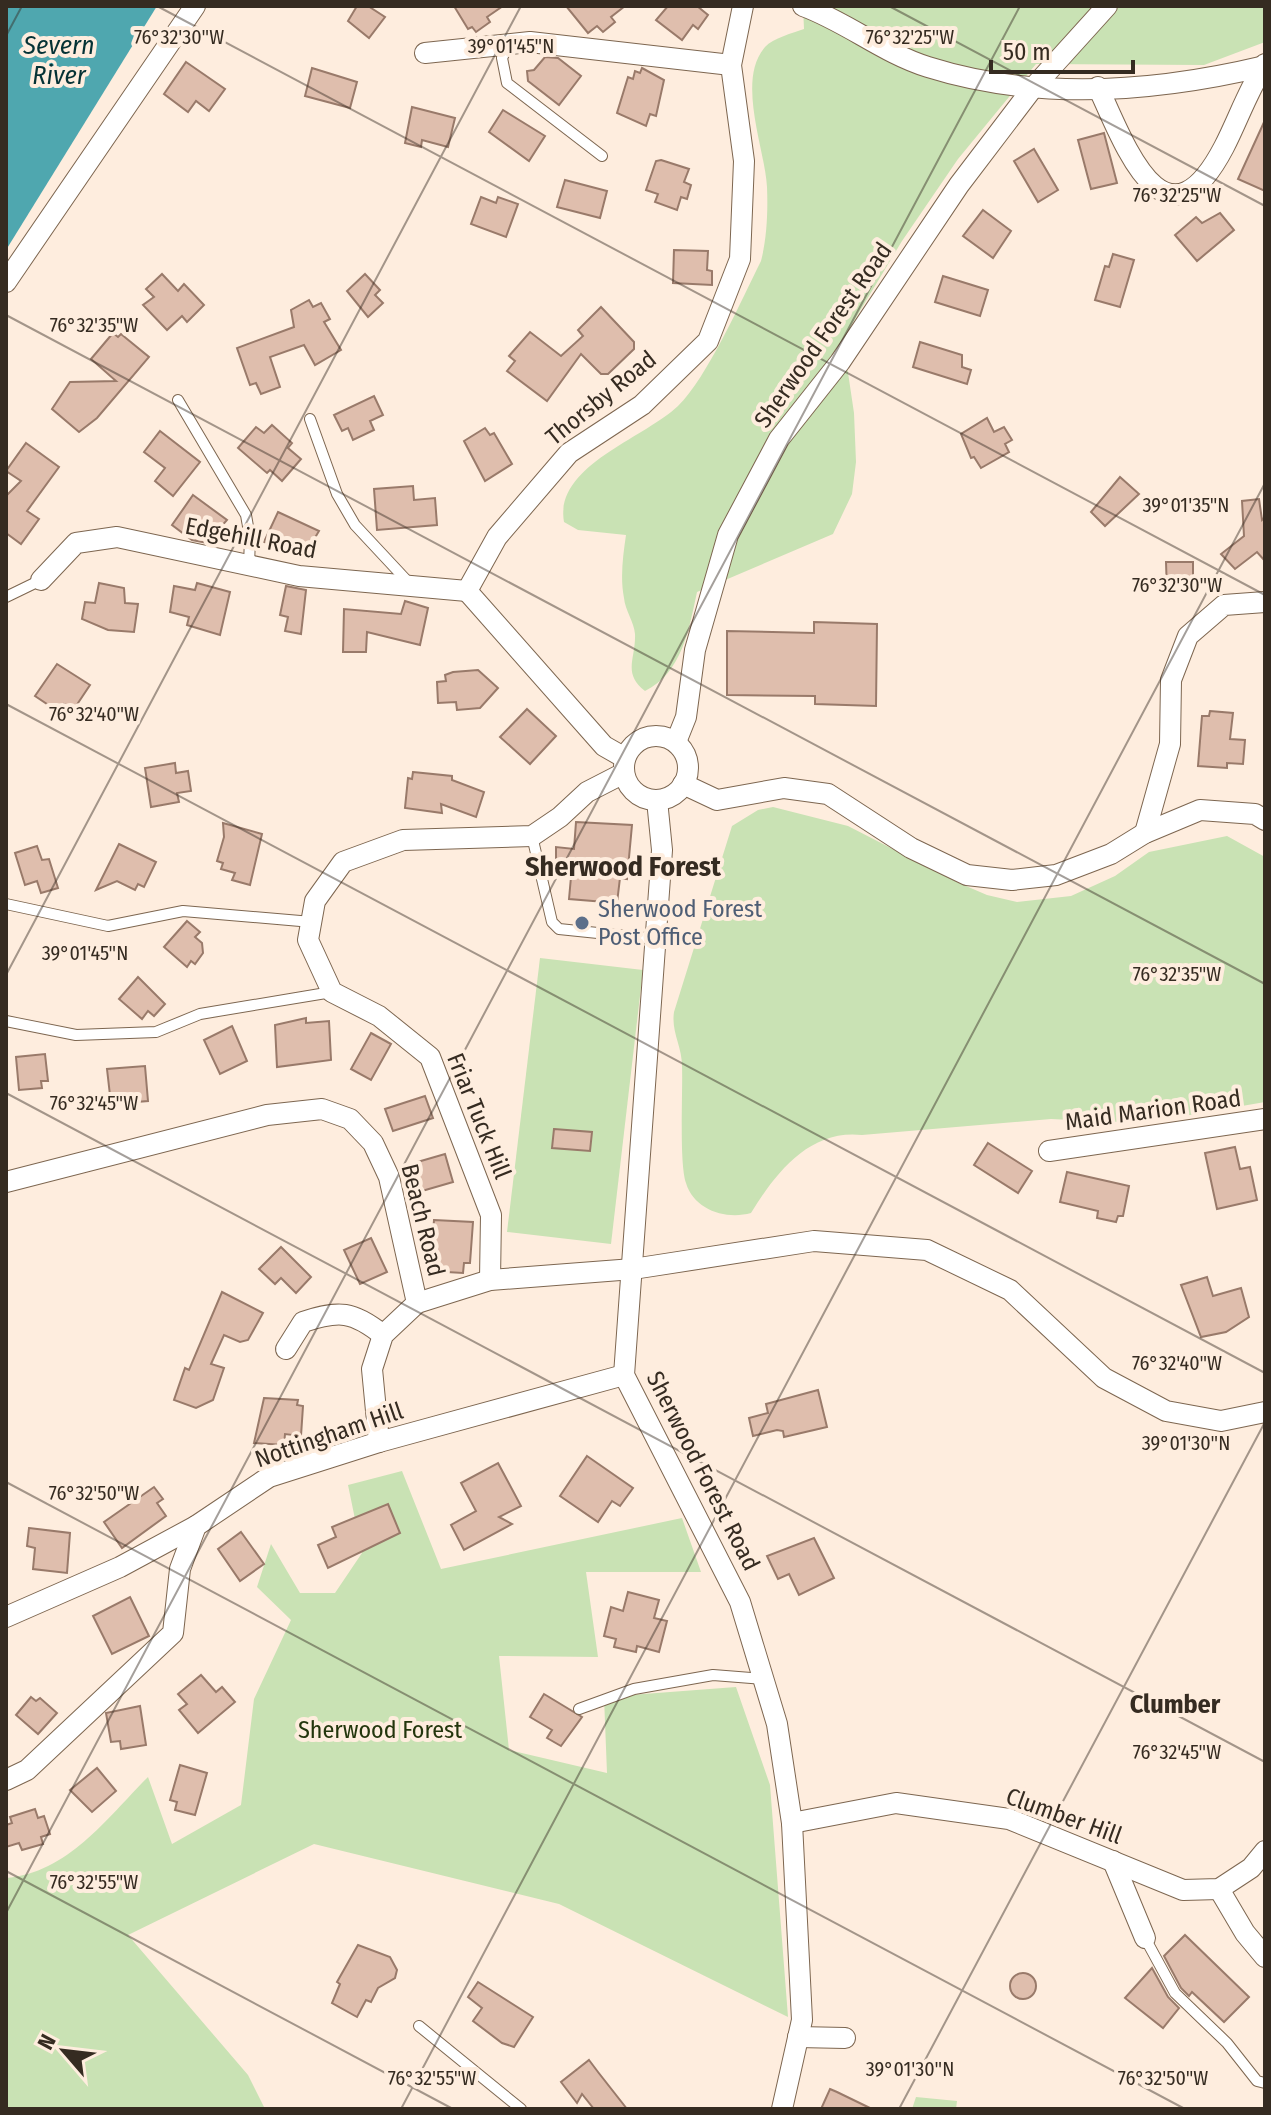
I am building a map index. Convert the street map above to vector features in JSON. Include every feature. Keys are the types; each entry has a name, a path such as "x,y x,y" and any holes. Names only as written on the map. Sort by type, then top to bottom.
{"street":[{"path":"6,282 195,6"},
{"name":"Thorsby Road","path":"467,591 497,537 569,453 642,405 708,341 740,259 744,161 731,65 743,6"},
{"path":"803,6 835,18 872,44 928,67 1032,89 1167,85 1264,66"},
{"name":"Sherwood Forest Road","path":"676,742 686,717 695,650 728,535 779,439 840,362 959,185 1032,89 1107,6"},
{"path":"425,53 530,42 731,65"},
{"path":"1098,87 1143,178 1162,193 1181,194 1198,182 1222,151 1264,66"},
{"name":"Edgehill Road","path":"41,580 76,543 117,537 299,576 467,591"},
{"path":"332,992 308,940 315,901 343,862 403,840 532,836 624,765 633,744 646,737 662,736 676,742 685,755 688,770 683,784 672,795 657,800 642,797 630,787 624,765 467,591"},
{"path":"1145,833 1170,744 1171,680 1188,636 1224,605 1265,602"},
{"path":"683,784 717,800 784,788 828,794 911,848 967,875 1012,880 1056,875 1111,854 1145,833 1200,810 1255,814 1265,820"},
{"name":"Sherwood Forest Road","path":"657,800 662,850 624,1375 740,1602 777,1724 792,1823 802,2020 782,2109"},
{"name":"Friar Tuck Hill","path":"332,992 379,1016 430,1057 491,1215 490,1280"},
{"name":"Beach Road","path":"6,1182 267,1115 322,1109 350,1119 373,1143 389,1177 417,1303 383,1335"},
{"name":"Maid Marion Road","path":"1049,1151 1265,1119"},
{"path":"417,1303 490,1280 633,1269 814,1241 927,1250 1010,1290 1104,1378 1166,1411 1221,1421 1265,1412"},
{"path":"286,1349 303,1322 332,1312 362,1318 383,1335 372,1369 379,1442"},
{"name":"Nottingham Hill","path":"6,1617 120,1567 196,1526 269,1477 379,1442 624,1375"},
{"path":"6,1780 27,1770 173,1633 180,1569 196,1526"},
{"name":"Clumber Hill","path":"792,1823 896,1803 1009,1819 1183,1890 1219,1889"},
{"path":"1265,1851 1251,1868 1219,1889 1245,1933 1265,1957"},
{"path":"1113,1861 1145,1938"},
{"path":"798,2037 845,2038"}],"lane":[{"path":"509,44 502,58 507,83 602,156"},
{"path":"178,400 246,515 250,538 249,565"},
{"path":"310,419 337,494 355,525 414,588"},
{"path":"6,597 41,580"},
{"path":"532,836 548,893 552,922 570,933 656,939"},
{"path":"6,904 108,926 183,911 312,922"},
{"path":"6,1021 76,1035 156,1032 200,1014 332,992"},
{"path":"579,1709 634,1689 713,1675 764,1679"},
{"path":"1145,1938 1175,1993 1227,2043 1257,2081 1265,2083"},
{"path":"419,2026 521,2109"}],"green space":[{"path":"803,6 1265,6 1265,42 1204,65 1036,64 958,159 902,241 843,339 854,413 856,462 852,494 833,534 697,592 687,635 676,662 658,683 645,691 632,672 635,634 622,582 626,535 578,530 564,522 565,502 586,469 663,418 689,393 723,337 761,261 767,224 767,187 754,115 753,77 765,47 778,38 804,29"},
{"name":"Sherwood Forest","path":"773,807 848,826 959,883 987,895 1017,902 1071,896 1115,876 1149,852 1227,836 1265,857 1265,1102 1190,1115 1114,1122 1051,1119 843,1135 826,1139 796,1157 771,1184 751,1213 722,1214 703,1206 690,1192 684,1173 682,1066 674,1012 732,826 758,810"},
{"path":"540,958 643,970 611,1244 507,1232"},
{"name":"Sherwood Forest","path":"402,1471 441,1569 682,1518 701,1572 586,1572 598,1657 499,1656 509,1750 607,1773 604,1697 736,1687 770,1785 788,2017 559,1904 314,1844 128,1935 248,2075 265,2109 10,2109 6,2106 6,1878 28,1874 67,1855 101,1826 148,1777 172,1844 241,1805 254,1699 291,1620 257,1587 271,1544 300,1593 335,1593 362,1553 348,1485"},
{"path":"916,2097 957,2101 956,2109 912,2109"}],"water":[{"name":"Severn River","path":"6,6 157,6 6,250"}],"building":[{"path":"357,6 368,6 385,17 369,38 348,21"},
{"path":"454,6 503,6 487,17 490,22 476,32 472,27 468,29"},
{"path":"566,6 625,6 611,17 615,22 603,32 597,26 588,33"},
{"path":"668,6 697,6 708,15 698,29 693,25 682,40 656,20"},
{"path":"545,57 558,58 581,76 559,105 528,81 527,71 534,70"},
{"path":"186,62 225,89 209,111 196,101 188,112 164,94"},
{"path":"312,68 357,82 350,108 305,96"},
{"path":"642,68 664,80 656,116 650,114 646,126 617,113 628,77 633,79 635,71 640,73"},
{"path":"412,107 455,118 448,147 422,140 421,147 405,143"},
{"path":"503,110 545,136 529,161 489,132"},
{"path":"1265,120 1265,191 1238,179"},
{"path":"1104,133 1117,183 1091,189 1078,140"},
{"path":"1034,149 1058,190 1038,202 1014,161"},
{"path":"656,161 689,169 684,182 691,185 687,199 681,197 677,210 655,202 658,194 646,190"},
{"path":"565,180 607,191 600,218 557,207"},
{"path":"481,197 496,203 498,197 518,204 506,237 471,224"},
{"path":"983,210 1011,231 993,258 963,236"},
{"path":"1220,213 1234,230 1197,261 1175,235 1196,217 1202,223"},
{"path":"674,250 708,251 707,270 712,271 712,285 673,283"},
{"path":"1113,254 1134,260 1120,307 1095,300 1105,266 1109,267"},
{"path":"162,274 178,291 184,284 204,305 187,322 182,316 167,330 143,305 154,297 146,289"},
{"path":"365,274 380,290 375,295 383,303 368,317 347,291"},
{"path":"943,276 988,290 980,316 935,302"},
{"path":"309,300 313,307 321,303 330,319 324,322 341,350 315,365 304,345 270,357 280,387 261,394 256,383 250,385 237,348 294,327 291,310"},
{"path":"601,307 634,342 634,349 608,374 601,374 581,354 547,401 507,371 515,361 509,356 530,332 561,356 583,336 578,330"},
{"path":"113,333 118,337 121,334 149,357 97,418 79,432 52,409 70,382 116,381 91,359"},
{"path":"920,342 962,355 962,367 971,370 967,384 913,367"},
{"path":"374,396 383,415 370,421 374,430 353,440 348,428 342,431 334,415"},
{"path":"987,418 994,432 1004,427 1012,440 1005,444 1009,452 981,468 974,457 971,458 961,434"},
{"path":"272,425 292,443 288,448 301,459 282,481 270,470 267,473 238,448 256,427 264,433"},
{"path":"485,428 490,435 494,433 512,464 485,481 464,441"},
{"path":"160,431 200,462 173,496 155,481 165,468 144,452"},
{"path":"26,443 59,467 27,511 39,519 21,544 6,533 6,496 21,481 6,471"},
{"path":"1120,477 1139,494 1105,526 1091,512"},
{"path":"413,486 414,500 435,498 437,525 377,530 374,489"},
{"path":"193,495 227,520 207,543 192,540 172,525"},
{"path":"1259,499 1262,520 1265,517 1265,561 1257,552 1235,569 1221,554 1244,536 1242,501"},
{"path":"278,512 319,531 304,556 264,542"},
{"path":"1166,562 1193,562 1193,593 1167,593"},
{"path":"99,583 124,588 125,603 138,604 134,632 108,630 82,619 85,602 95,603"},
{"path":"197,583 230,592 220,635 187,625 189,617 170,612 174,586 195,590"},
{"path":"286,586 306,590 301,634 285,631 288,617 280,615"},
{"path":"405,601 428,608 420,645 367,632 366,652 343,652 344,609 401,614"},
{"path":"814,622 877,624 876,706 815,704 815,696 727,695 727,631 814,633"},
{"path":"57,664 90,685 74,709 64,704 59,712 35,696"},
{"path":"478,670 498,688 480,708 457,710 456,702 438,703 437,682 446,681 445,675"},
{"path":"527,709 556,736 530,764 500,737"},
{"path":"1210,711 1233,713 1230,739 1245,740 1243,764 1227,763 1227,768 1198,766 1202,716 1209,716"},
{"path":"175,763 176,773 188,771 191,791 177,793 179,802 151,807 145,768"},
{"path":"413,772 452,776 452,780 484,792 476,817 441,804 442,813 405,808 408,778 412,779"},
{"path":"576,822 632,825 627,879 620,878 617,903 569,899 571,877 556,876 556,847 574,849"},
{"path":"223,823 262,834 250,885 232,880 235,873 221,869 223,863 217,861 224,837"},
{"path":"119,844 156,862 144,887 138,884 135,890 117,881 96,890"},
{"path":"37,846 42,860 49,859 58,888 41,893 37,881 25,885 15,853"},
{"path":"187,921 200,932 195,937 202,943 203,953 195,964 191,961 187,967 164,947"},
{"path":"138,977 165,1004 154,1016 148,1011 142,1019 119,999"},
{"path":"306,1018 306,1023 329,1021 331,1060 277,1067 275,1025"},
{"path":"232,1026 247,1061 220,1074 204,1040"},
{"path":"371,1033 391,1044 371,1080 351,1069"},
{"path":"45,1054 48,1081 41,1081 42,1088 19,1090 16,1057"},
{"path":"145,1066 148,1101 111,1104 107,1069"},
{"path":"425,1096 433,1118 393,1131 385,1109"},
{"path":"554,1129 592,1132 590,1151 552,1148"},
{"path":"988,1143 1032,1171 1018,1193 974,1165"},
{"path":"1235,1147 1240,1169 1250,1167 1257,1200 1217,1209 1205,1153"},
{"path":"445,1154 453,1182 422,1191 414,1163"},
{"path":"1067,1172 1129,1186 1123,1216 1118,1216 1116,1222 1097,1218 1098,1211 1060,1202"},
{"path":"434,1220 473,1222 470,1263 464,1263 463,1273 430,1271"},
{"path":"371,1238 387,1272 360,1284 344,1250"},
{"path":"281,1247 311,1277 296,1293 281,1278 275,1284 259,1269"},
{"path":"1207,1277 1213,1296 1241,1288 1249,1317 1226,1332 1201,1337 1181,1285"},
{"path":"222,1292 263,1313 248,1340 240,1342 224,1335 211,1364 224,1368 213,1400 196,1408 174,1400 185,1368 189,1370"},
{"path":"818,1390 827,1427 784,1437 783,1431 777,1430 753,1436 749,1418 768,1413 766,1404"},
{"path":"264,1398 298,1400 297,1405 303,1406 301,1436 285,1434 284,1445 254,1443"},
{"path":"587,1456 633,1488 620,1506 612,1501 598,1522 560,1496"},
{"path":"498,1463 521,1506 499,1517 512,1524 464,1550 451,1525 476,1511 461,1483"},
{"path":"154,1487 163,1499 157,1503 166,1516 122,1548 104,1522"},
{"path":"388,1504 400,1533 328,1568 318,1545 336,1537 332,1527"},
{"path":"29,1528 70,1533 67,1573 33,1569 35,1548 27,1546"},
{"path":"241,1532 264,1564 240,1581 218,1549"},
{"path":"814,1538 834,1578 799,1595 789,1574 778,1579 767,1556"},
{"path":"628,1592 659,1600 654,1618 667,1621 659,1652 637,1646 636,1652 614,1647 616,1639 604,1636 611,1607 623,1611"},
{"path":"130,1597 149,1636 112,1654 93,1616"},
{"path":"201,1675 216,1692 222,1687 235,1702 198,1733 179,1710 187,1704 178,1694"},
{"path":"544,1694 582,1717 561,1746 547,1738 552,1730 530,1717"},
{"path":"31,1697 36,1701 40,1698 57,1713 38,1734 16,1715"},
{"path":"140,1706 146,1745 121,1749 120,1741 111,1742 106,1713"},
{"path":"180,1765 207,1773 195,1815 175,1810 177,1802 170,1800"},
{"path":"97,1768 116,1791 92,1812 70,1790"},
{"path":"35,1809 38,1818 44,1816 50,1834 41,1837 43,1844 22,1850 19,1843 6,1847 6,1825 12,1823 10,1817"},
{"path":"1185,1935 1249,1997 1224,2022 1192,1992 1189,1996 1181,1988 1164,1956"},
{"path":"358,1945 390,1957 397,1970 395,1978 378,1988 371,2002 366,2000 357,2017 332,2003 340,1984 337,1982"},
{"path":"1152,1968 1168,1997 1179,2008 1163,2028 1125,1998"},
{"path":"1023,1973 1032,1977 1036,1986 1032,1995 1023,1999 1014,1995 1010,1986 1014,1977"},
{"path":"478,1982 533,2017 514,2047 502,2043 473,2021 482,2008 468,1997"},
{"path":"589,2060 627,2109 594,2109 582,2094 577,2103 561,2082"},
{"path":"830,2089 837,2092 872,2109 821,2109"}],"place":[{"name":"Sherwood Forest Post Office","path":"582,923"}],"district":[{"name":"Sherwood Forest","path":"623,866"},
{"name":"Clumber","path":"1175,1704"}]}
